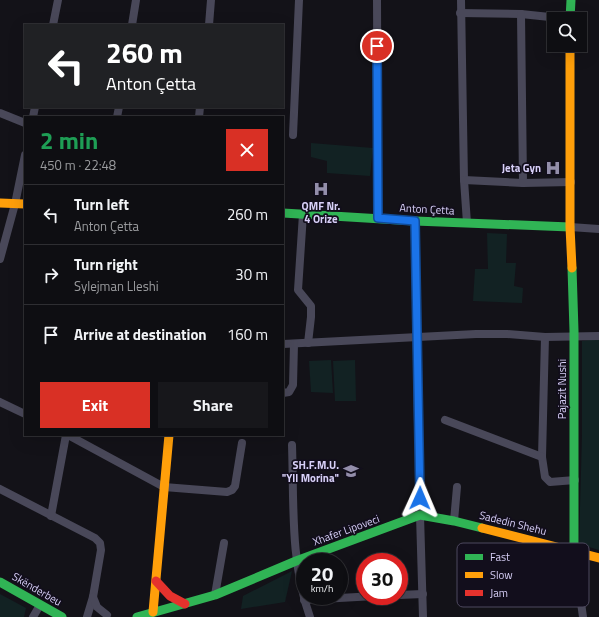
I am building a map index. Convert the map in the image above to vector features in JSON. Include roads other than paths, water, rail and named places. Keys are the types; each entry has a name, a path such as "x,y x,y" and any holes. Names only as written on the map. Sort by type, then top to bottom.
{"street":[{"path":"53,24 58,0"},
{"path":"132,24 136,0"},
{"path":"209,24 211,0"},
{"path":"293,135 299,0"},
{"path":"377,0 378,218"},
{"path":"461,0 460,13 464,180 467,223"},
{"path":"570,12 571,0"},
{"path":"460,13 521,14 547,17"},
{"path":"521,14 523,183"},
{"name":"Pajazit Nushi","path":"570,52 570,226 574,336 575,480 573,543"},
{"path":"0,113 24,123"},
{"path":"0,259 15,204 24,160"},
{"path":"464,180 523,183 571,182"},
{"path":"0,203 24,204"},
{"name":"Anton Çetta","path":"284,213 415,221 570,226"},
{"path":"303,214 298,290 311,306 308,343"},
{"path":"415,221 423,617"},
{"path":"570,226 599,229"},
{"path":"284,344 476,334 508,334 545,337 599,336"},
{"path":"545,337 542,457 545,477 548,481 552,482 575,480"},
{"path":"284,393 289,392 293,385 294,344"},
{"path":"0,402 24,414"},
{"path":"445,420 542,457"},
{"path":"51,516 67,436"},
{"path":"69,436 164,487 227,492 232,490 235,486 242,443"},
{"path":"153,612 169,436"},
{"path":"292,445 296,561"},
{"path":"454,521 458,487"},
{"path":"0,489 95,538 100,543 101,550 93,597 87,617"},
{"name":"Sadedin Shehu","path":"420,515 454,521 539,543"},
{"name":"Xhafer Lipoveci","path":"318,553 420,515"},
{"path":"215,594 224,543"},
{"name":"Sadedin Shehu","path":"589,556 599,558"},
{"name":"Xhafer Lipoveci","path":"137,617 215,594 296,561"},
{"path":"156,581 170,596 185,604"},
{"name":"Skënderbeu","path":"0,582 36,611 62,617"},
{"name":"Skënderbeu","path":"0,589 48,617"},
{"path":"408,595 423,594"},
{"path":"93,597 97,607 107,614"},
{"path":"306,605 310,617"},
{"path":"582,607 583,617"}],"place":[{"name":"Jeta Gyn","path":"553,168"},
{"name":"QMF Nr. 4 Orize","path":"321,189"},
{"name":"SH.F.M.U. \"Yll Morina\"","path":"351,471"}]}
